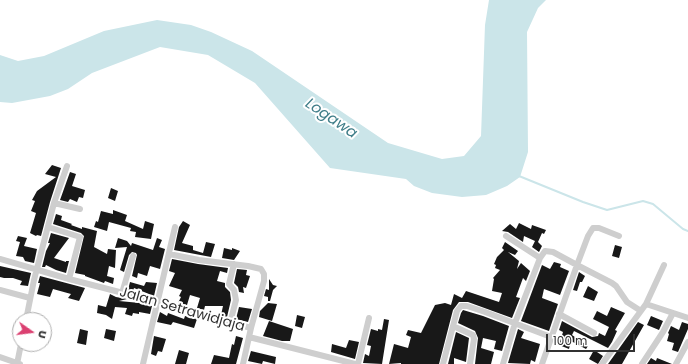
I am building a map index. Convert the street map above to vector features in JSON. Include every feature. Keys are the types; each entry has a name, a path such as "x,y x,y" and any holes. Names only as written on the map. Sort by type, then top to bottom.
{"street":[{"path":"27,312 54,203 67,166"},
{"path":"54,203 80,209"},
{"path":"48,226 80,237 68,279"},
{"path":"143,364 175,227"},
{"path":"542,364 588,236 593,228 599,228 619,236"},
{"path":"506,236 540,258"},
{"path":"503,364 515,323 540,258 545,251 553,252 612,283 616,286 627,302 640,311"},
{"path":"169,254 199,260 234,264 261,270 264,274 262,287 251,328"},
{"path":"122,292 133,256"},
{"name":"Jalan Setrawidjaja","path":"0,259 68,279 122,292 251,328 249,337 356,364"},
{"path":"230,322 236,300 234,290 229,284 234,264"},
{"path":"602,364 646,304 664,265"},
{"path":"0,290 30,298"},
{"path":"646,304 688,318"},
{"path":"443,364 457,311 461,306 515,323 551,337"},
{"path":"642,364 663,332 672,313"},
{"path":"559,314 594,333"},
{"path":"356,364 369,318"},
{"path":"453,326 474,335 470,364"},
{"path":"243,364 249,337"},
{"path":"676,364 688,342"},
{"path":"0,357 18,364 20,352"},
{"path":"325,364 327,356"}],"water":[{"name":"Logawa","path":"489,0 546,0 538,8 527,32 528,152 520,177 507,186 486,195 462,197 432,193 414,186 406,179 330,168 255,83 208,55 160,47 92,73 68,89 50,96 12,103 0,102 0,55 18,61 44,56 104,31 157,20 191,25 211,32 252,51 388,143 442,159 464,156 481,136 485,25"}],"building":[{"path":"52,165 61,168 41,236 36,236 30,233 36,213 31,211 35,201 32,200 37,191 56,177 45,174"},
{"path":"70,172 76,174 72,186 85,190 83,198 79,197 77,202 70,199 68,202 60,200"},
{"path":"111,188 118,191 115,201 108,198"},
{"path":"113,210 127,215 125,221 143,229 145,221 154,224 151,239 135,237 136,232 130,231 131,228 109,222 107,231 94,227 96,221 98,222 101,211 113,214"},
{"path":"56,214 62,216 61,220 72,224 71,225 82,229 82,227 97,231 94,247 107,254 108,249 116,250 115,268 109,266 107,276 114,278 113,284 105,281 104,283 85,275 75,273 84,236 81,233 53,224"},
{"path":"183,221 190,225 182,243 193,246 193,250 203,253 206,242 215,244 211,257 174,250 179,227"},
{"path":"519,223 531,229 532,225 546,230 544,234 542,233 538,242 542,246 539,252 532,247 535,241 524,236 523,242 508,232 502,231 510,224 516,229"},
{"path":"51,233 69,238 54,258 66,262 69,261 66,273 46,265 45,267 42,267 46,251 50,243 48,243"},
{"path":"18,236 27,238 24,246 37,249 34,263 25,261 23,257 16,256 20,242 16,241"},
{"path":"118,238 127,241 131,246 132,243 153,250 157,238 162,240 159,247 165,249 160,269 150,266 147,276 138,273 137,278 132,276 137,255 136,253 132,252 129,255 124,272 120,270 127,247 115,248"},
{"path":"505,242 518,251 515,255 508,252 519,261 517,269 521,263 530,271 526,281 523,278 516,297 520,298 512,318 468,302 459,302 453,310 439,364 389,364 394,344 408,348 411,337 406,335 408,330 421,333 435,305 445,303 451,305 454,294 462,298 466,291 499,302 502,293 492,291 493,278 500,270 495,268 496,265 494,264 497,257 504,250 502,248"},
{"path":"615,245 622,247 619,258 612,256"},
{"path":"224,248 232,250 232,248 240,251 234,260 222,258"},
{"path":"172,259 228,268 227,273 220,271 217,281 225,283 225,287 230,292 231,300 227,317 221,315 223,306 205,306 204,310 197,308 200,298 190,295 187,305 178,303 182,290 169,286 175,273 169,271"},
{"path":"554,262 561,264 560,267 569,271 560,295 544,289 542,298 558,304 549,331 521,321 542,265 550,269"},
{"path":"0,266 31,273 28,286 20,285 22,281 13,278 0,277"},
{"path":"237,269 247,270 246,275 250,276 246,288 243,287 244,293 239,292 238,287 234,283"},
{"path":"579,272 585,276 582,282 580,282 577,291 573,290"},
{"path":"40,276 85,288 79,301 68,298 71,294 53,289 50,297 37,294"},
{"path":"269,279 273,285 277,286 273,290 270,301 268,301 268,297 264,296 266,289 269,290"},
{"path":"130,282 144,286 146,282 157,283 154,296 134,288 133,291 128,290"},
{"path":"588,286 598,292 594,301 583,297"},
{"path":"110,294 127,299 119,301 152,306 150,314 139,312 139,314 133,313 132,316 125,314 127,308 115,307 112,319 106,315 97,313 98,305 106,307"},
{"path":"268,303 277,304 272,321 259,317 260,311"},
{"path":"239,307 252,309 248,322 236,319"},
{"path":"611,307 625,313 615,330 617,331 608,348 574,331 572,335 588,346 586,349 571,341 569,349 559,345 563,332 559,330 562,321 592,337 598,336 599,333 605,336 609,327 593,319 597,311 607,316"},
{"path":"463,310 509,326 502,351 494,349 496,341 483,338 481,348 494,352 491,364 475,364 478,338 475,331 458,323"},
{"path":"160,312 167,316 168,313 184,319 185,316 197,319 194,328 173,322 171,325 157,322"},
{"path":"297,315 305,317 302,328 295,326"},
{"path":"651,316 663,321 659,330 647,325"},
{"path":"384,319 389,320 382,364 363,363 365,354 369,356 371,346 367,345 371,329 378,331 378,329 382,330"},
{"path":"269,321 293,329 290,341 282,341 263,336"},
{"path":"638,322 644,325 622,364 608,364"},
{"path":"682,322 688,324 688,329 678,352 672,350 674,343 667,341 668,333 671,326 679,330"},
{"path":"80,329 88,331 86,345 77,343"},
{"path":"106,329 116,331 114,341 104,338"},
{"path":"518,329 524,332 521,338 540,344 535,362 531,360 530,364 508,363"},
{"path":"456,332 469,338 466,362 454,358 454,364 448,364"},
{"path":"154,336 166,339 162,352 158,351 156,356 151,354"},
{"path":"236,336 243,338 236,364 211,364 214,355 229,358 232,344 234,345"},
{"path":"349,340 359,342 355,359 331,352 332,344 346,348"},
{"path":"179,350 189,353 186,364 175,364"},
{"path":"594,350 603,356 598,364 589,359"},
{"path":"251,351 276,357 275,364 263,361 262,364 248,361"},
{"path":"651,358 656,361 657,358 672,364 647,364"}],"waterway":[{"path":"519,176 607,210 643,201 653,204 683,229 688,231"}]}
